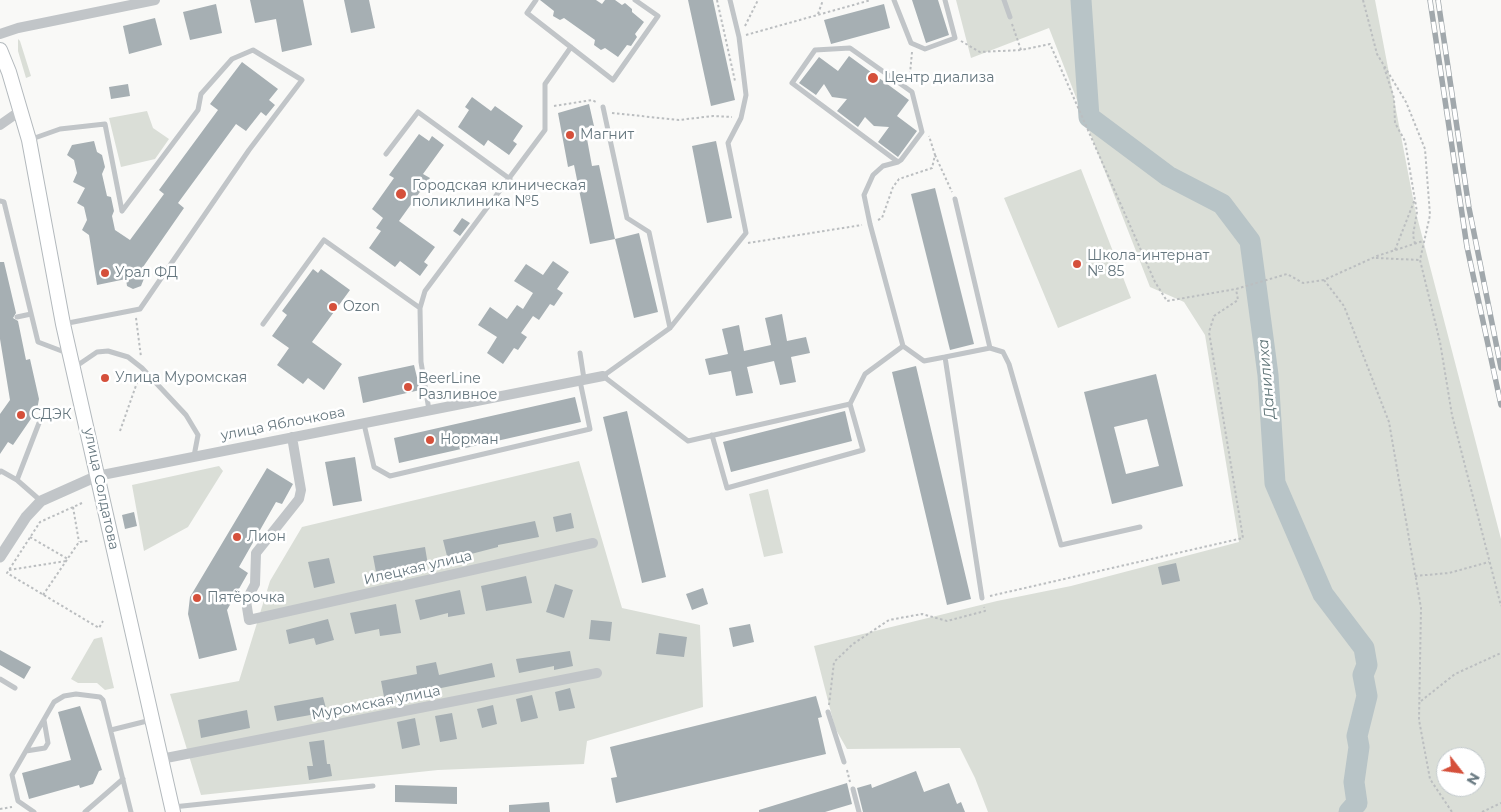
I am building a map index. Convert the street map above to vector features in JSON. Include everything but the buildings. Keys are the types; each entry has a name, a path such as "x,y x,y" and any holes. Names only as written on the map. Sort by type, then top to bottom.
{"main road":[{"name":"улица Солдатова","path":"0,50 9,72 28,140 63,324 173,810"}],"street":[{"path":"0,34 18,28 155,0"},
{"path":"0,125 20,111"},
{"name":"улица Яблочкова","path":"0,557 26,517 41,501 97,476 603,376"},
{"name":"Илецкая улица","path":"292,438 301,490 299,499 256,553 255,584 246,601 249,620 593,543"},
{"name":"Муромская улица","path":"161,759 597,673"}],"lane":[{"path":"536,0 527,13 613,80 658,16 635,0"},
{"path":"730,0 739,37 746,94 742,118 728,143 746,233 670,328 603,376 688,441 850,404"},
{"path":"894,0 911,43 925,49 955,38 946,0"},
{"path":"1004,0 1010,17"},
{"path":"429,410 421,362 420,308 425,291 510,180 545,130 545,84 571,47"},
{"path":"898,162 792,83 815,50 850,48 912,92 922,132 898,162 883,166 873,176 864,195 903,346 924,361 990,348 1003,352 1009,364 1061,545 1140,527"},
{"path":"28,140 60,129 105,124 122,211 198,110 201,94 232,59 252,50 302,80 249,150 140,309 63,324"},
{"path":"603,107 627,218 648,232 670,328"},
{"path":"386,154 418,112 510,180"},
{"path":"955,199 990,348"},
{"path":"0,201 4,202 38,342 70,354"},
{"path":"263,324 324,240 420,308"},
{"path":"17,318 31,314"},
{"path":"712,435 727,488 863,450 850,404 865,374 903,346"},
{"path":"73,368 97,352 108,351 128,357 136,362 186,415 198,436 194,457"},
{"path":"364,423 374,467 390,476 590,429 582,380 580,353"},
{"path":"945,357 982,598"},
{"path":"17,480 39,423"},
{"path":"0,472 17,480 41,501"},
{"path":"0,679 16,688"},
{"path":"34,812 20,803 12,780 26,751 56,699 76,694 89,695 103,700 131,812"},
{"path":"828,712 844,762"},
{"path":"26,751 45,748 48,743 44,720"},
{"path":"111,730 152,720"},
{"path":"85,812 123,779"},
{"path":"173,810 373,786"},
{"path":"853,789 860,812"}],"path":[{"path":"717,0 736,84"},
{"path":"739,37 758,0"},
{"path":"818,14 823,0"},
{"path":"739,37 872,0"},
{"path":"1363,0 1377,54 1406,102 1425,149 1430,215 1420,260 1440,342 1452,415 1501,606"},
{"path":"1010,17 1021,50"},
{"path":"955,38 980,52 1021,50 1050,44 1155,282 1167,300 1236,289 1288,274 1303,283 1324,280 1374,258 1423,241"},
{"path":"911,43 911,67"},
{"path":"1382,63 1394,98 1395,123 1405,141 1415,198 1416,212 1412,235 1416,244"},
{"path":"545,108 592,100 611,112 679,120 713,116 742,118"},
{"path":"935,155 955,199"},
{"path":"1395,250 1415,198"},
{"path":"736,246 857,226"},
{"path":"1374,258 1420,260"},
{"path":"1324,280 1344,306 1389,422 1421,608 1421,701 1419,720 1430,779 1452,812"},
{"path":"828,712 834,662 853,644 889,620 922,614 947,621 985,611 982,598 1244,538 1210,332 1214,316 1238,300 1236,289"},
{"path":"82,503 40,522 7,574 99,628 103,621"},
{"path":"42,595 79,542 73,507"},
{"path":"30,537 67,560"},
{"path":"79,542 88,541"},
{"path":"9,570 67,560"},
{"path":"1415,576 1449,573 1489,562"},
{"path":"1421,701 1456,674 1501,653"},
{"path":"844,762 853,789"},
{"path":"1482,812 1501,803"}],"shaded area":[{"path":"956,0 1375,0 1415,209 1501,539 1501,812 988,812 975,778 960,748 847,749 835,728 814,646 997,601 1071,586 1239,542 1205,335 1184,302 1150,287 1049,28 971,58"},
{"path":"18,39 31,76 26,78 18,51"},
{"path":"147,111 153,128 169,139 155,159 121,167 109,118"},
{"path":"1081,169 1131,298 1058,328 1004,198"},
{"path":"579,461 622,608 700,625 703,707 587,741 584,764 438,770 201,795 170,694 239,681 270,581 302,527"},
{"path":"219,466 223,471 188,527 144,551 132,485"},
{"path":"768,489 783,553 764,557 749,494"},
{"path":"102,637 114,688 105,690 97,683 78,683 71,679 94,639"}],"waterway":[{"name":"Данилиха","path":"1081,0 1089,117 1168,176 1222,204 1250,241 1268,375 1275,483 1323,594 1364,648 1367,665 1363,675 1367,696 1357,736 1359,747 1354,782 1357,803 1349,812"}],"railway":[{"path":"1430,0 1467,247 1501,405"},
{"path":"1438,0 1469,208 1501,368"}],"place":[{"name":"Центр диализа","path":"873,78"},
{"name":"Магнит","path":"570,135"},
{"name":"Городская клиническая поликлиника №5","path":"401,194"},
{"name":"Школа-интернат № 85","path":"1077,264"},
{"name":"Урал ФД","path":"105,273"},
{"name":"Ozon","path":"333,307"},
{"name":"Улица Муромская","path":"105,378"},
{"name":"BeerLine Разливное","path":"408,387"},
{"name":"СДЭК","path":"21,415"},
{"name":"Норман","path":"430,440"},
{"name":"Лион","path":"237,537"},
{"name":"Пятёрочка","path":"197,598"}]}
